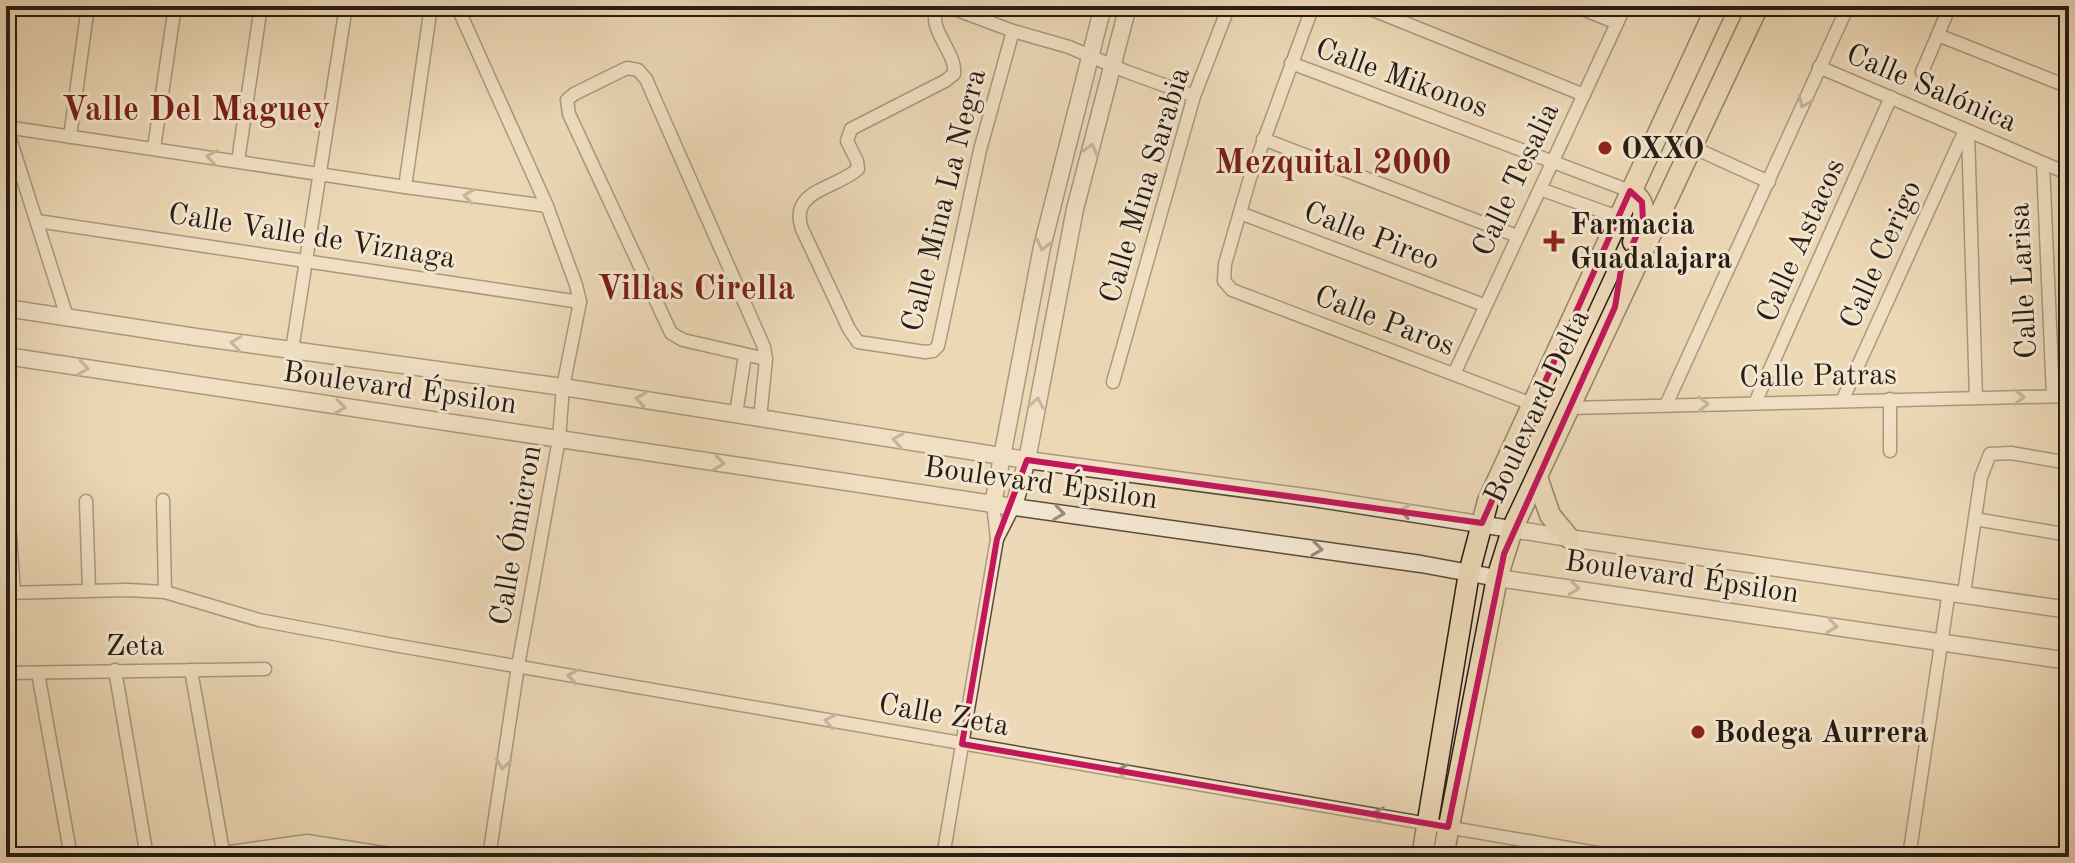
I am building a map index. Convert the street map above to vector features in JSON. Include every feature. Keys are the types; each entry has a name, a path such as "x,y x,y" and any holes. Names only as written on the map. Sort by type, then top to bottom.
{"main road":[{"name":"Boulevard Delta","path":"1443,857 1438,825 1469,573 1482,523 1532,404 1717,6"},
{"name":"Boulevard Delta","path":"1422,857 1438,825 1497,578 1513,527 1758,6"},
{"path":"1615,307 1621,270 1643,221 1642,202 1630,191"},
{"path":"1537,477 1550,515 1569,538"}],"street":[{"path":"70,137 88,6"},
{"path":"154,148 175,6"},
{"path":"238,161 261,6"},
{"path":"292,350 346,6"},
{"path":"405,187 431,6"},
{"name":"Calle Ómicron","path":"457,6 547,206 580,302 563,387 559,439 518,666 489,857"},
{"path":"943,857 997,539 993,504 1033,288 1057,181 1103,6"},
{"path":"997,539 1014,506 1027,460 1075,209 1128,6"},
{"name":"Calle Mina Sarabia","path":"1113,382 1194,96 1229,6"},
{"path":"1240,213 1263,139 1313,6"},
{"path":"1363,6 1584,95"},
{"path":"1575,6 1617,23"},
{"name":"Calle Tesalia","path":"1454,374 1625,6"},
{"path":"1666,405 1848,6"},
{"path":"1922,72 1950,6"},
{"name":"Calle Mina La Negra","path":"1013,31 980,150 938,346 933,351 925,352 858,342 802,229 799,207 812,195 858,169 847,141 851,129 954,74 954,60 935,23 937,9 957,10 1069,47 1194,96"},
{"path":"1938,35 2069,87"},
{"name":"Calle Mikonos","path":"1291,63 1630,191"},
{"name":"Calle Salónica","path":"1819,67 2069,174"},
{"path":"760,418 766,359 758,332 642,73 627,68 574,94 567,100 569,114 666,327 683,340 766,359"},
{"name":"Calle Astacos","path":"1755,403 1891,97"},
{"path":"67,317 6,127 547,206"},
{"path":"1967,130 1976,398"},
{"name":"Calle Cerigo","path":"1842,401 1967,130"},
{"path":"1263,139 1517,236"},
{"path":"1692,147 1769,182"},
{"name":"Calle Larisa","path":"2043,164 2053,396"},
{"path":"1540,189 1618,217"},
{"name":"Calle Paros","path":"1240,213 1225,264 1224,281 1232,290 1532,404"},
{"name":"Calle Pireo","path":"1240,213 1484,305"},
{"name":"Calle Valle de Viznaga","path":"37,221 580,302"},
{"name":"Boulevard Épsilon","path":"6,308 563,387 1027,460 1513,527 1569,538 2069,610"},
{"path":"736,414 745,355"},
{"name":"Boulevard Épsilon","path":"6,356 2069,661"},
{"name":"Calle Patras","path":"1569,408 2069,396"},
{"path":"1890,399 1890,451"},
{"path":"1909,857 1943,641 1975,519 1981,477 1990,454 2011,453 2069,463"},
{"path":"6,479 10,593"},
{"path":"163,500 165,592"},
{"path":"86,501 89,590"},
{"path":"1975,519 2069,535"},
{"name":"Calle Zeta","path":"10,593 89,590 165,592 259,620 1620,857"},
{"name":"Zeta","path":"6,673 265,669"},
{"path":"115,670 147,857"},
{"path":"191,670 223,854"},
{"path":"38,673 71,857"},
{"path":"194,857 307,841 409,857"}],"highlighted area":[{"path":"1630,191 1642,202 1643,221 1621,270 1615,307 1504,554 1448,827 962,744 997,539 1027,460 1482,523"}],"place":[{"name":"OXXO","path":"1605,148"},
{"name":"Farmacia Guadalajara","path":"1554,241"},
{"name":"Bodega Aurrera","path":"1698,732"}],"district":[{"name":"Valle Del Maguey","path":"196,108"},
{"name":"Mezquital 2000","path":"1333,161"},
{"name":"Villas Cirella","path":"696,287"}]}
